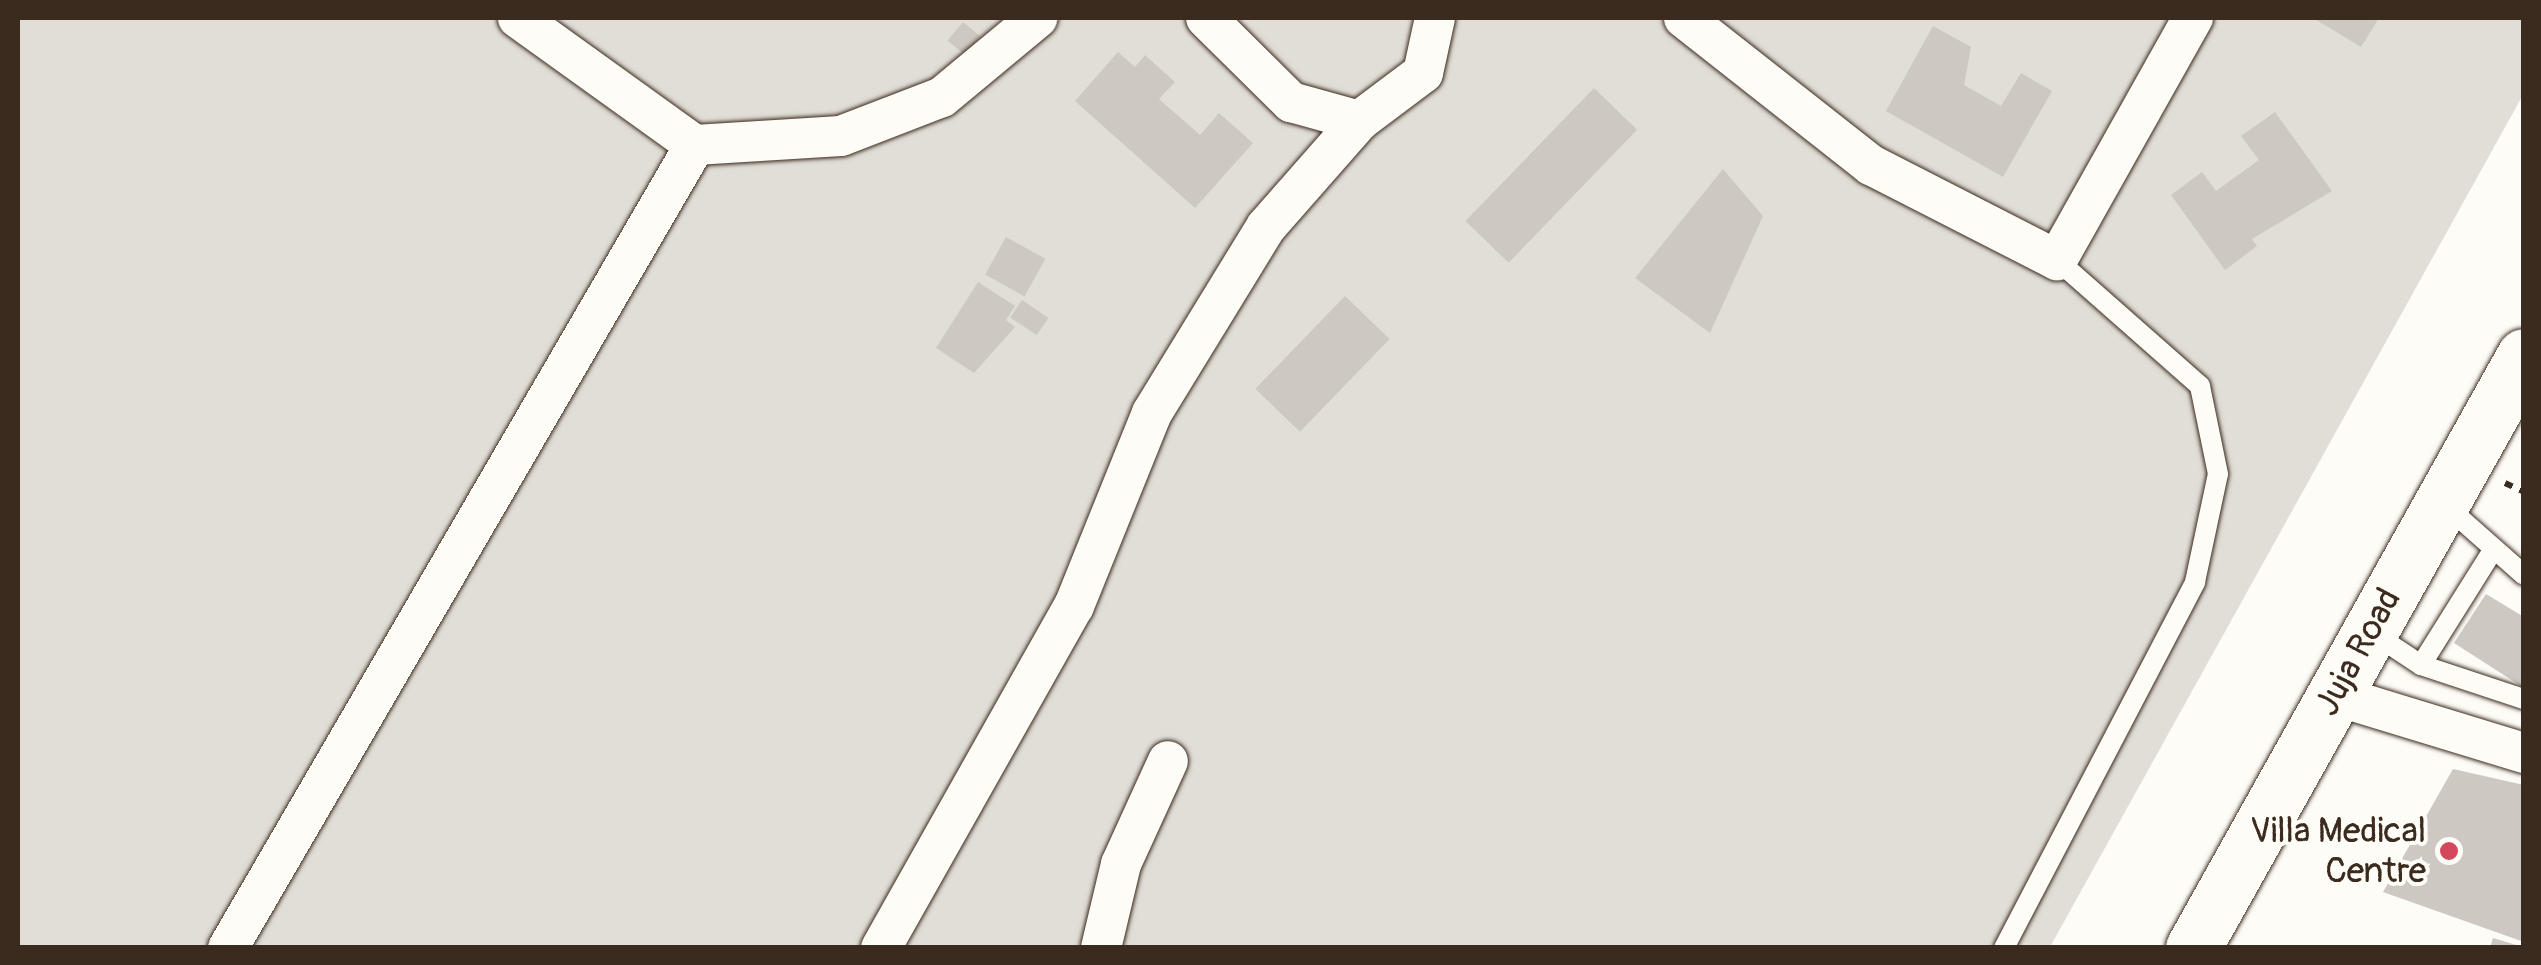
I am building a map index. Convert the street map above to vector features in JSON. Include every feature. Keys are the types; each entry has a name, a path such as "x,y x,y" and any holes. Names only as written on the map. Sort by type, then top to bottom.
{"main road":[{"name":"Juja Road","path":"2193,948 2524,356"}],"street":[{"path":"518,18 695,144 841,136 942,96 1038,18"},
{"path":"1206,18 1291,102 1359,122"},
{"path":"880,948 1074,606 1152,413 1266,227 1359,122 1424,73 1436,18"},
{"path":"1684,18 1871,165 2057,260 2193,18"},
{"path":"228,948 695,144"},
{"path":"2334,695 2524,753"},
{"path":"1101,948 1121,864 1168,761"}],"lane":[{"path":"2004,948 2195,582 2218,474 2200,386 2057,260"},
{"path":"2441,501 2524,574"},
{"path":"2421,665 2493,550"},
{"path":"2370,631 2421,665 2524,699"}],"shaded area":[{"path":"18,18 2523,18 2524,93 2050,947 18,948"}],"building":[{"path":"2313,18 2379,18 2361,47"},
{"path":"963,22 981,37 965,55 948,40"},
{"path":"1933,26 1971,47 1964,85 2001,106 2021,73 2052,91 2003,177 1886,111"},
{"path":"1118,52 1135,67 1145,55 1175,82 1159,99 1200,135 1219,113 1253,143 1195,208 1075,101"},
{"path":"1594,88 1637,130 1509,263 1465,221"},
{"path":"2275,112 2332,191 2252,239 2257,246 2225,270 2171,195 2202,172 2216,191 2259,160 2241,136"},
{"path":"1723,169 1763,216 1710,333 1635,278"},
{"path":"1006,237 1045,259 1025,296 985,275"},
{"path":"978,282 1015,306 1006,320 1015,327 974,373 936,348"},
{"path":"1345,296 1390,339 1300,432 1255,389"},
{"path":"1022,300 1049,318 1037,335 1010,317"},
{"path":"2486,594 2524,617 2524,688 2454,643"},
{"path":"2453,769 2524,785 2524,942 2383,892"},
{"path":"2493,938 2523,947 2523,948 2490,948"}],"place":[{"name":"Villa Medical Centre","path":"2449,851"}]}
